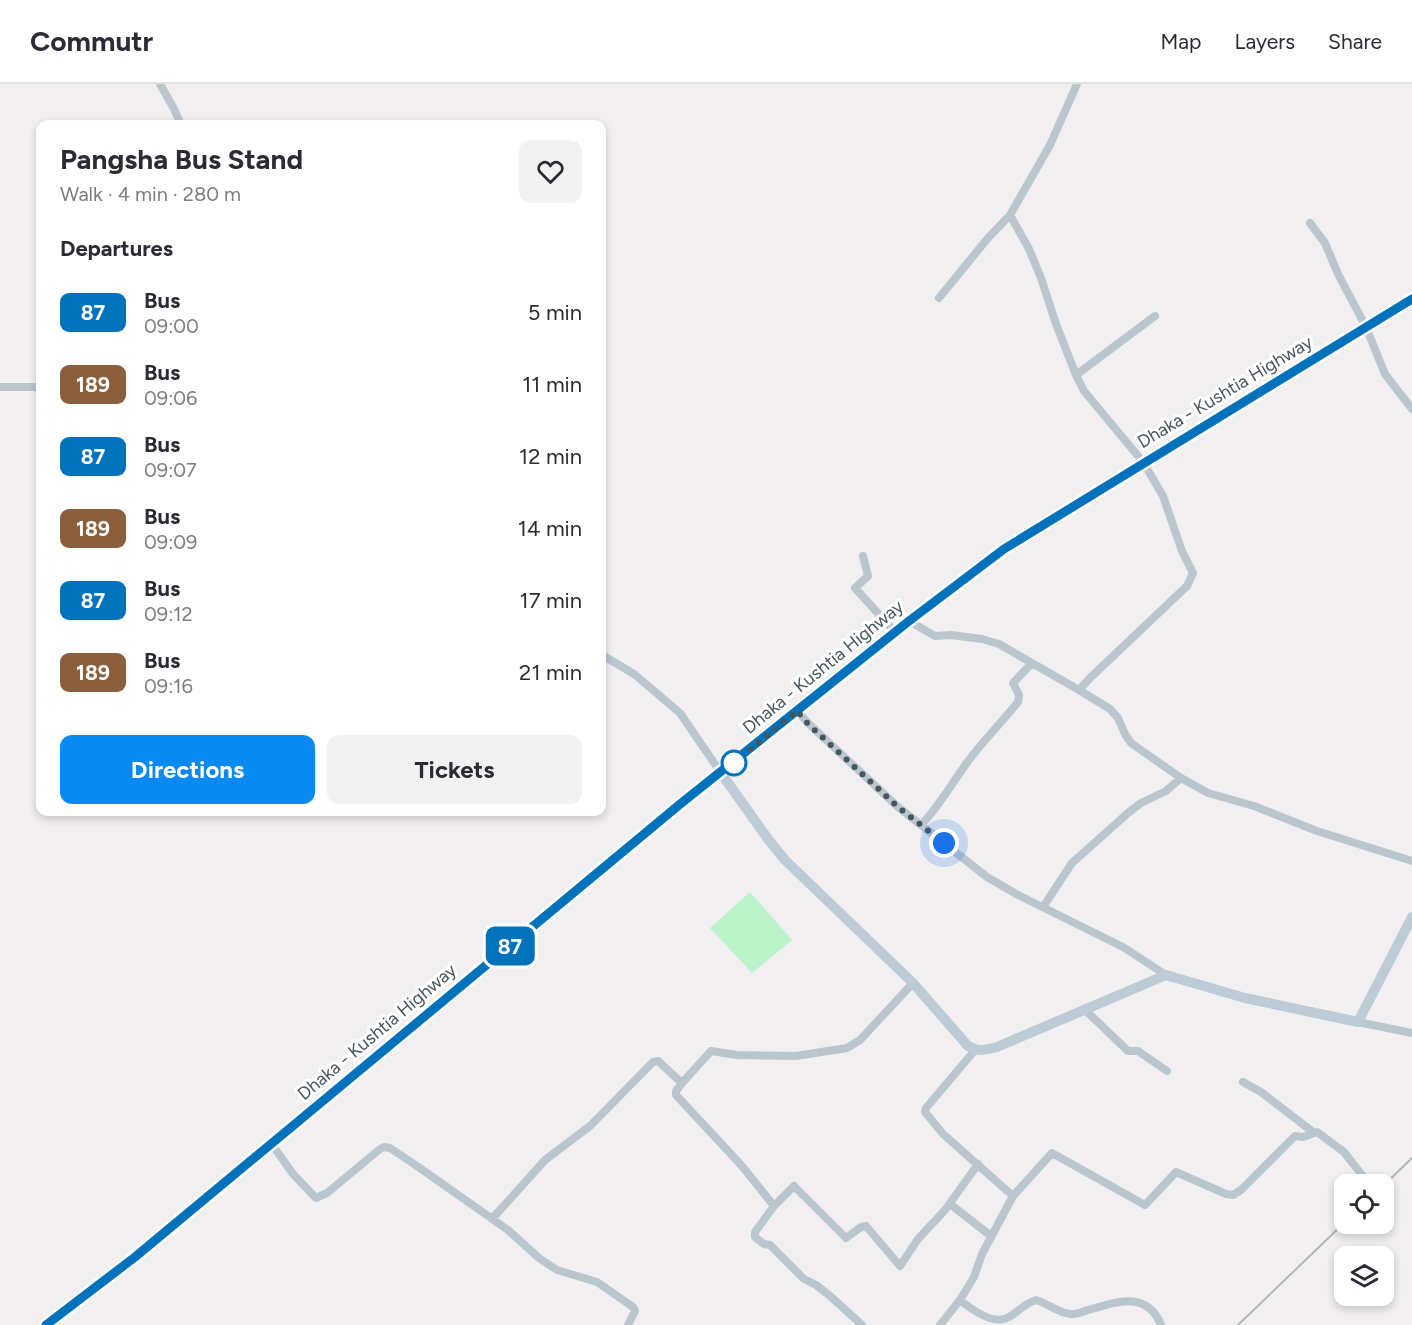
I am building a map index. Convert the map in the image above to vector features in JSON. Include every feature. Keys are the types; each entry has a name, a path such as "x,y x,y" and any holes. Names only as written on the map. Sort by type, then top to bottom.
{"main road":[{"name":"Dhaka - Kushtia Highway","path":"46,1325 135,1257 679,805 895,632 1004,549 1412,299"}],"street":[{"path":"160,84 179,120"},
{"path":"939,298 1010,215 1013,206 1050,146 1077,84"},
{"path":"1010,215 1029,249 1056,324 1084,391 1143,462 1162,496 1182,551 1193,573 1187,586 1080,690"},
{"path":"1310,223 1325,243 1338,274 1366,327 1385,374 1412,409"},
{"path":"1076,375 1155,316"},
{"path":"0,387 36,387"},
{"path":"863,556 868,576 855,588 895,632"},
{"path":"909,621 935,636 951,635 999,644 1080,690 1118,718 1131,743 1181,778 1208,793 1254,806 1317,831 1412,861"},
{"path":"606,657 634,674 680,713 785,860 913,983 968,1046 975,1050 996,1047 1166,975"},
{"path":"921,825 933,813 970,758 1018,702 1019,695 1013,683 1032,663"},
{"path":"797,711 869,780 987,877 1018,895 1123,947 1166,975 1245,999 1412,1033"},
{"path":"1043,907 1072,863 1128,813 1141,803 1166,791 1181,778"},
{"path":"1358,1022 1412,917"},
{"path":"774,1206 742,1166 676,1095 676,1091 711,1051 737,1055 796,1056 847,1048 864,1035 913,983"},
{"path":"1084,1009 1128,1051 1138,1051 1167,1071"},
{"path":"975,1050 925,1112 943,1134 1013,1196"},
{"path":"492,1219 545,1160 590,1126 653,1062 658,1061 682,1083"},
{"path":"1243,1082 1261,1092 1313,1132 1317,1132 1344,1152 1361,1174"},
{"path":"940,1325 960,1300 974,1277 991,1236 1013,1196 1052,1153 1145,1205 1176,1172 1233,1195 1241,1190 1295,1136 1303,1137 1313,1132"},
{"path":"271,1143 293,1174 316,1198 384,1147 390,1148 508,1230 539,1258 557,1270 597,1282 633,1307 635,1311 628,1325"},
{"path":"862,1325 822,1290 804,1280 770,1245 755,1238 754,1232 774,1206 794,1186 846,1238 866,1226 900,1266 927,1228 950,1204 978,1164"},
{"path":"950,1204 991,1236"},
{"path":"960,1300 976,1313 998,1320 1005,1320 1036,1300 1072,1315 1118,1302 1134,1302 1155,1312 1161,1325"}],"green space":[{"path":"750,892 792,940 752,973 710,928"}],"railway":[{"path":"1394,1175 1412,1158"},
{"path":"1238,1325 1334,1233"}],"bus line":[{"name":"87","path":"46,1325 135,1257 679,805 909,621 1004,549 1412,299"}],"route":[{"path":"734,763 797,711 808,724 898,807 944,843"}]}
